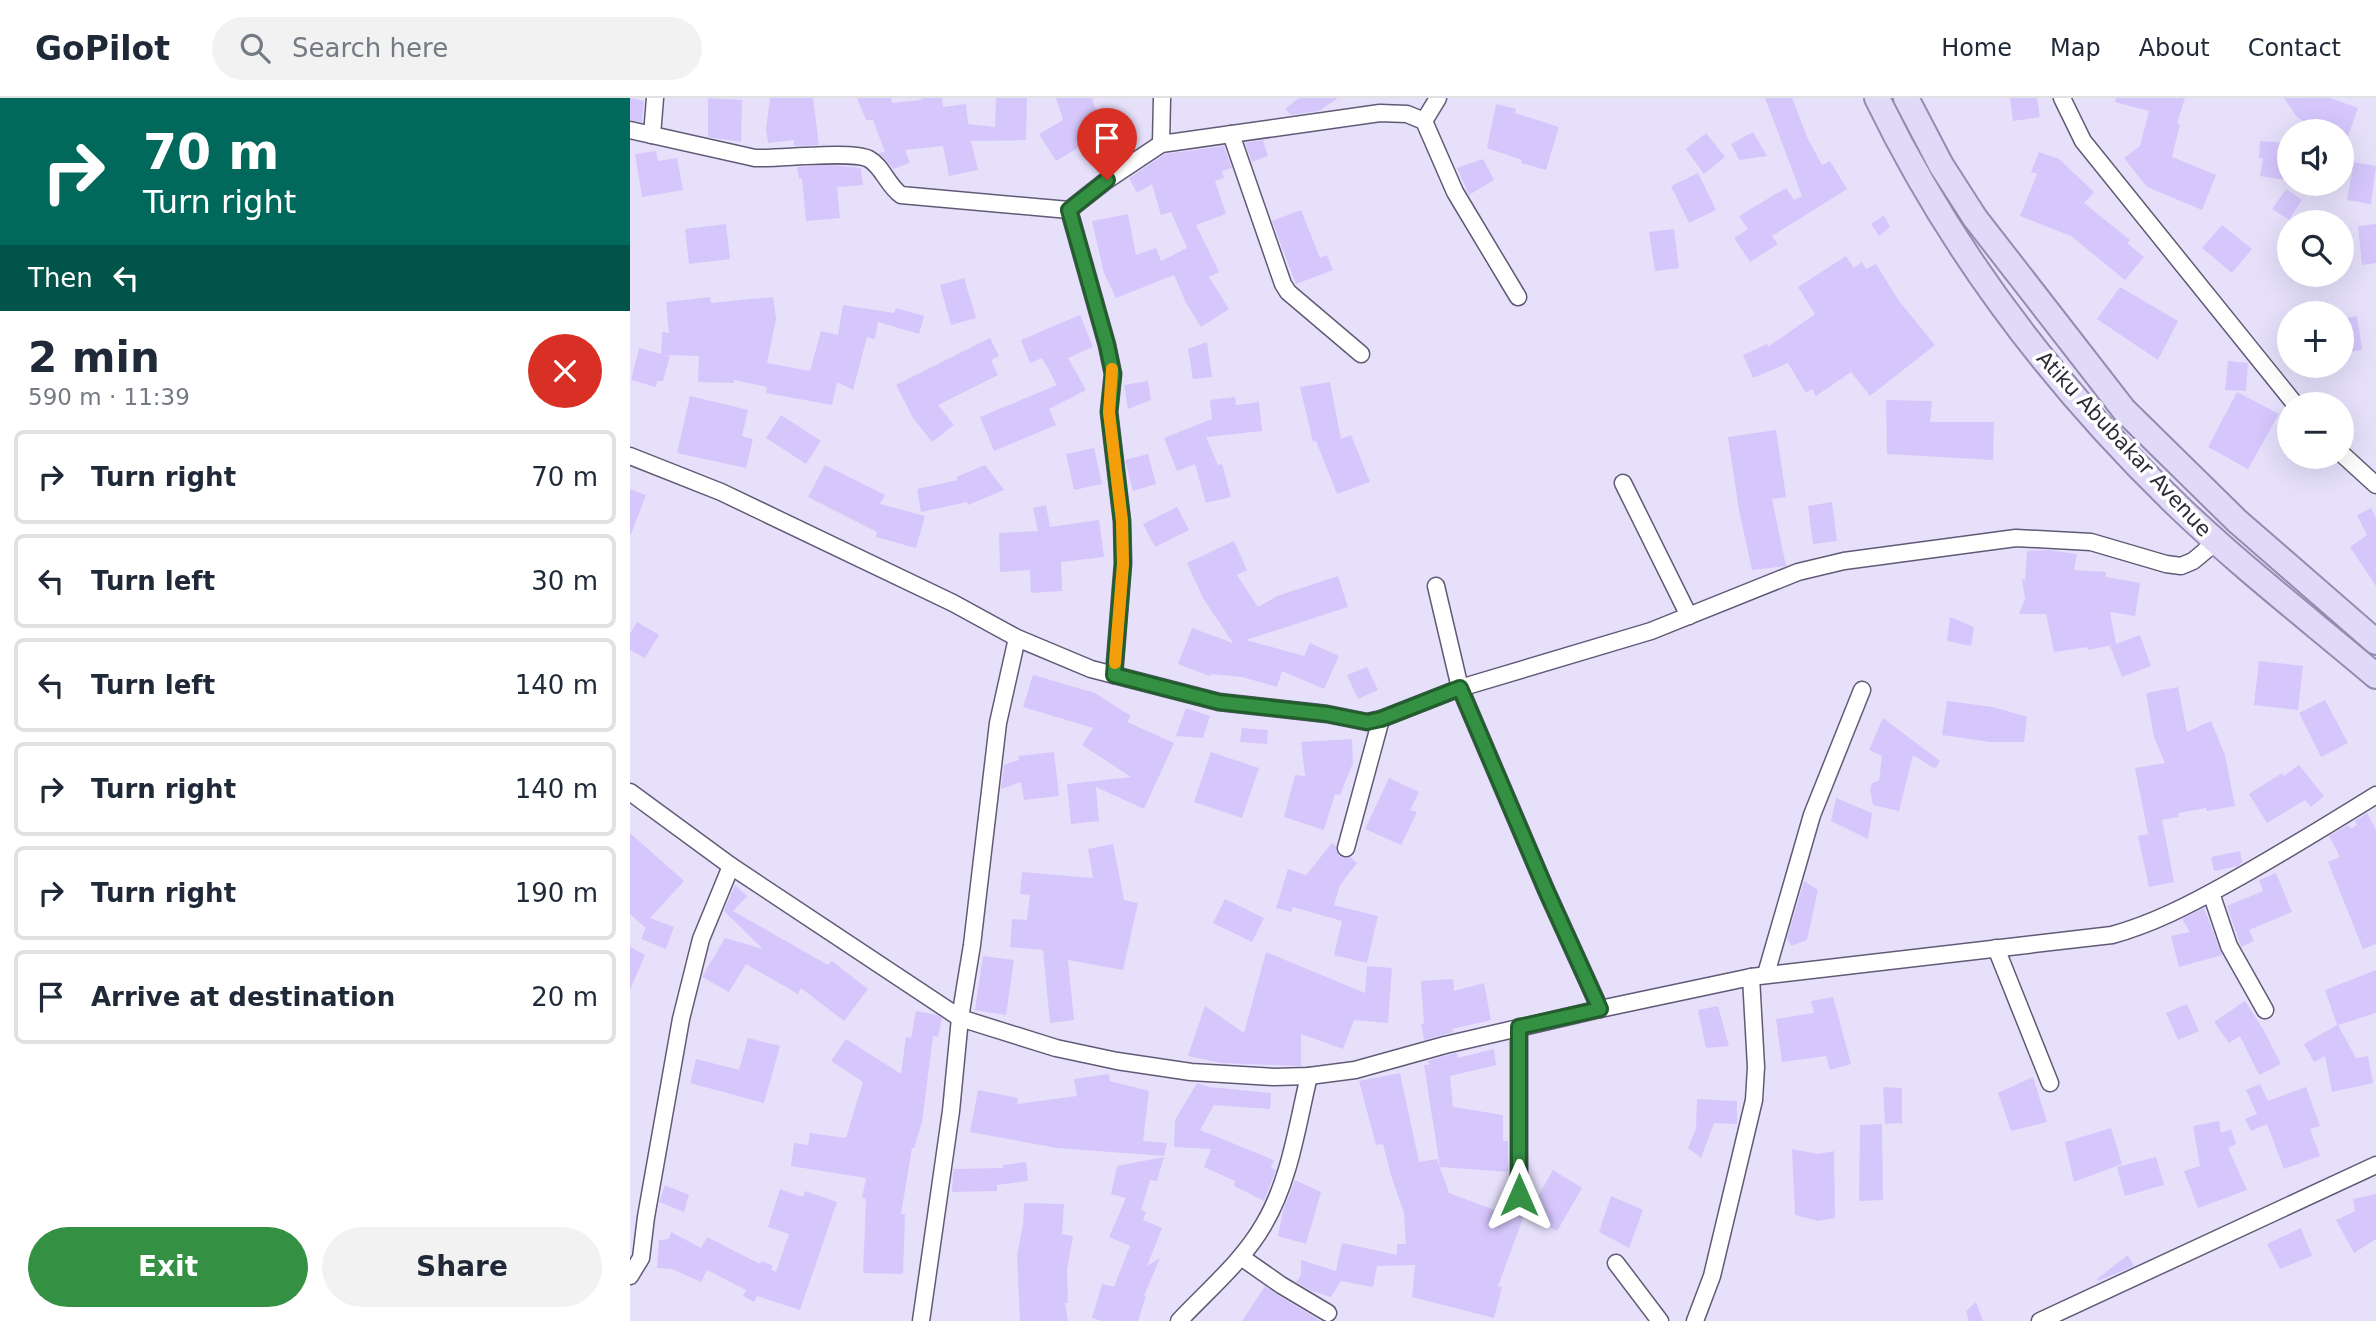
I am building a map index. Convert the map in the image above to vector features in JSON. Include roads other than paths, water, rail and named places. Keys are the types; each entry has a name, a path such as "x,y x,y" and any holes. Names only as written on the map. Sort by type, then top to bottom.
{"main road":[{"name":"Atiku Abubakar Avenue","path":"1877,98 1933,204 2032,346 2071,395 2172,500 2376,676"},
{"name":"Atiku Abubakar Avenue","path":"1906,98 1941,165 1975,218 2124,410 2237,521 2376,642"}],"street":[{"path":"652,135 655,98"},
{"path":"1161,144 1162,98"},
{"path":"1424,121 1438,98"},
{"path":"2062,98 2083,141 2285,392"},
{"path":"630,130 755,158 846,155 866,157 872,161 893,190 901,195 1069,210 1107,180 1161,144 1380,113 1407,114 1424,121 1455,192 1518,298"},
{"path":"1231,134 1283,284 1288,292 1362,354"},
{"path":"1069,210 1113,374 1109,412 1122,521 1123,564 1114,675"},
{"path":"630,456 721,492 953,603 1017,638 1091,669 1219,702 1327,714 1367,722 1460,688 1651,631 1798,572 1844,561 2016,538 2091,541 2180,566 2193,561 2217,541"},
{"path":"2354,465 2376,485"},
{"path":"1623,483 1689,616"},
{"path":"1436,586 1460,688 1600,1009"},
{"path":"920,1321 951,1111 960,1018 972,945 998,723 1017,638"},
{"path":"1695,1321 1712,1276 1754,1100 1758,975 1812,815 1862,690"},
{"path":"1346,848 1381,719"},
{"path":"630,792 731,866 960,1018 1056,1048 1117,1060 1191,1072 1274,1077 1355,1070 1519,1027 1758,975 2112,935 2136,929 2211,893 2285,852 2376,794"},
{"path":"630,1276 641,1258 681,1019 701,939 731,866"},
{"path":"2211,893 2229,946 2265,1010"},
{"path":"1996,948 2050,1083"},
{"path":"1519,1027 1519,1195"},
{"path":"1180,1321 1241,1257 1264,1224 1283,1184 1309,1076"},
{"path":"2040,1321 2376,1165"},
{"path":"1241,1257 1328,1313"},
{"path":"1616,1263 1660,1321"}]}
